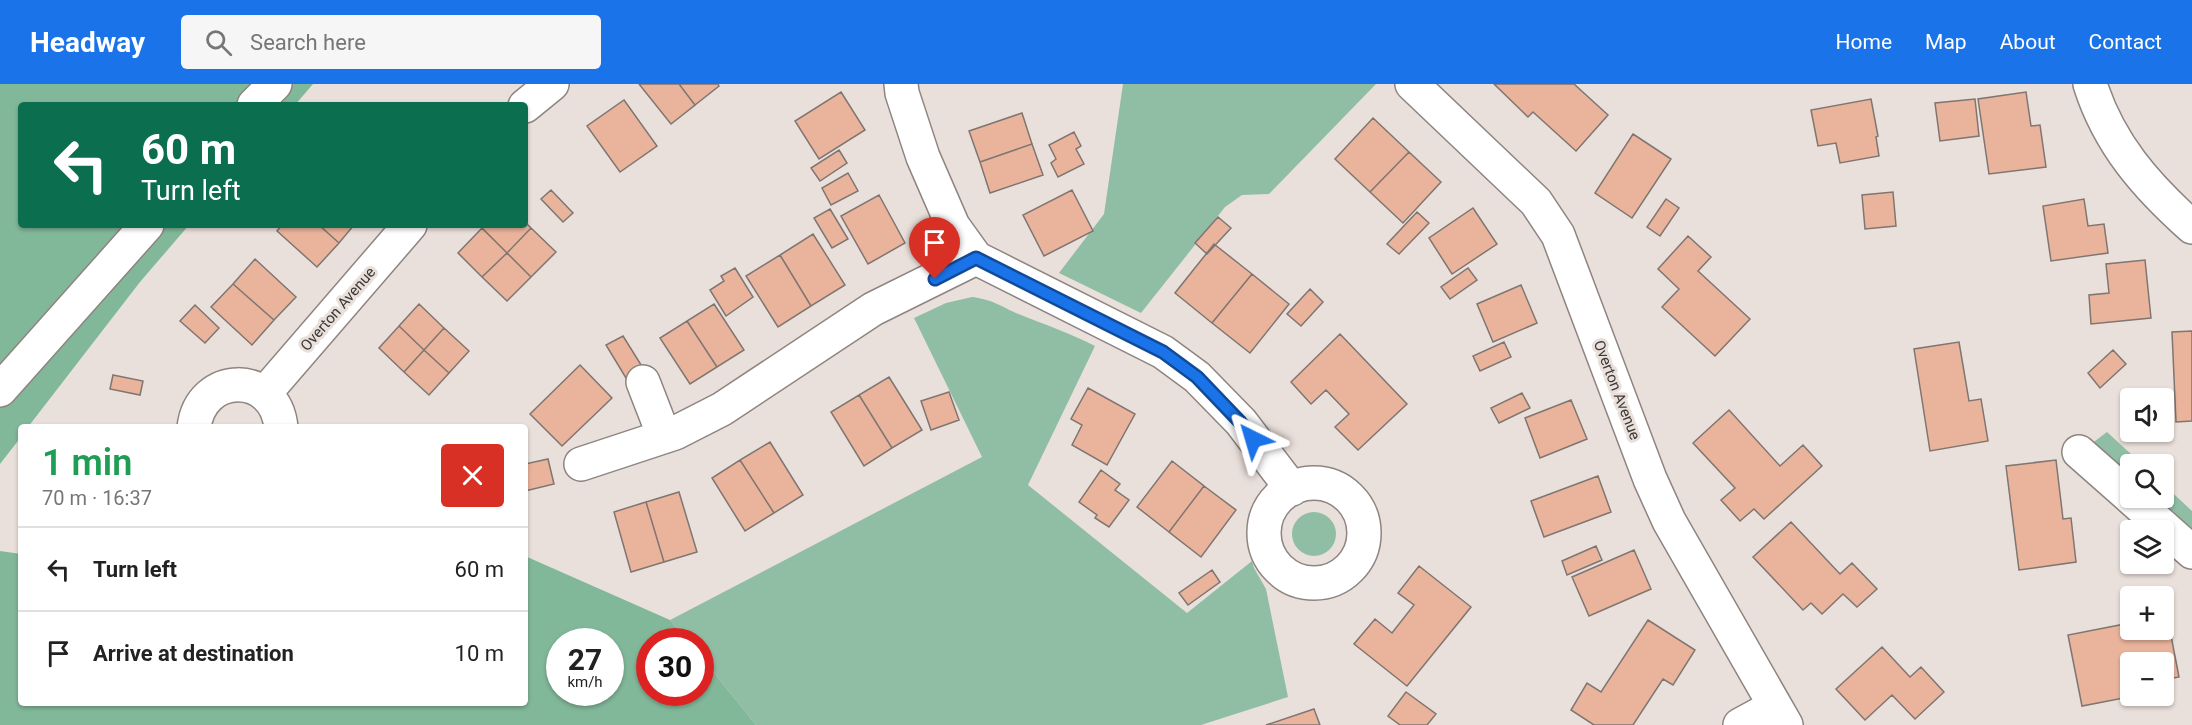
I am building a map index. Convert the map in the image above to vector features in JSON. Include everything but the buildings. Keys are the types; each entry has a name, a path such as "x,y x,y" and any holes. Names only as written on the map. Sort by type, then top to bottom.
{"street":[{"path":"257,102 275,84"},
{"path":"528,104 552,84"},
{"path":"901,84 923,157 953,226 976,258 1163,352 1197,377 1240,422 1292,489"},
{"name":"Overton Avenue","path":"1412,84 1536,202 1558,235 1650,479 1669,521 1780,715"},
{"path":"2090,84 2097,105 2122,154 2158,197 2192,227"},
{"path":"0,390 144,228"},
{"name":"Overton Avenue","path":"265,393 407,228"},
{"path":"581,464 664,436 722,409 873,309 976,258"},
{"path":"643,382 664,436"},
{"path":"194,424 201,404 211,393 238,384 252,386 265,393 275,404 281,424"},
{"path":"2079,452 2120,488"},
{"path":"2142,508 2192,552"},
{"path":"1740,725 1780,715"}],"green space":[{"path":"0,84 313,84 298,102 18,102 18,228 186,228 140,282 30,424 18,424 18,441 0,464"},
{"path":"1123,84 1376,84 1269,194 1242,195 1225,207 1141,313 1059,273 1104,214"},
{"path":"972,297 986,300 1095,346 1028,485 1187,613 1252,561 1266,589 1288,697 1201,725 756,725 714,673 714,628 677,628 670,620 982,457 914,318 946,303"},
{"path":"2107,432 2131,454 2120,454 2120,470 2091,444"},
{"path":"2174,494 2192,511 2192,535 2162,508 2174,508"},
{"path":"1314,512 1323,513 1330,518 1335,525 1335,543 1330,550 1323,555 1314,556 1305,555 1298,550 1293,543 1292,534 1293,525 1298,518 1305,513"},
{"path":"0,551 18,554 18,706 528,706 528,557 670,620 677,628 636,628 636,706 714,706 714,673 756,725 0,725"}],"route":[{"path":"935,279 976,258 1163,352 1197,377 1253,439"}]}
